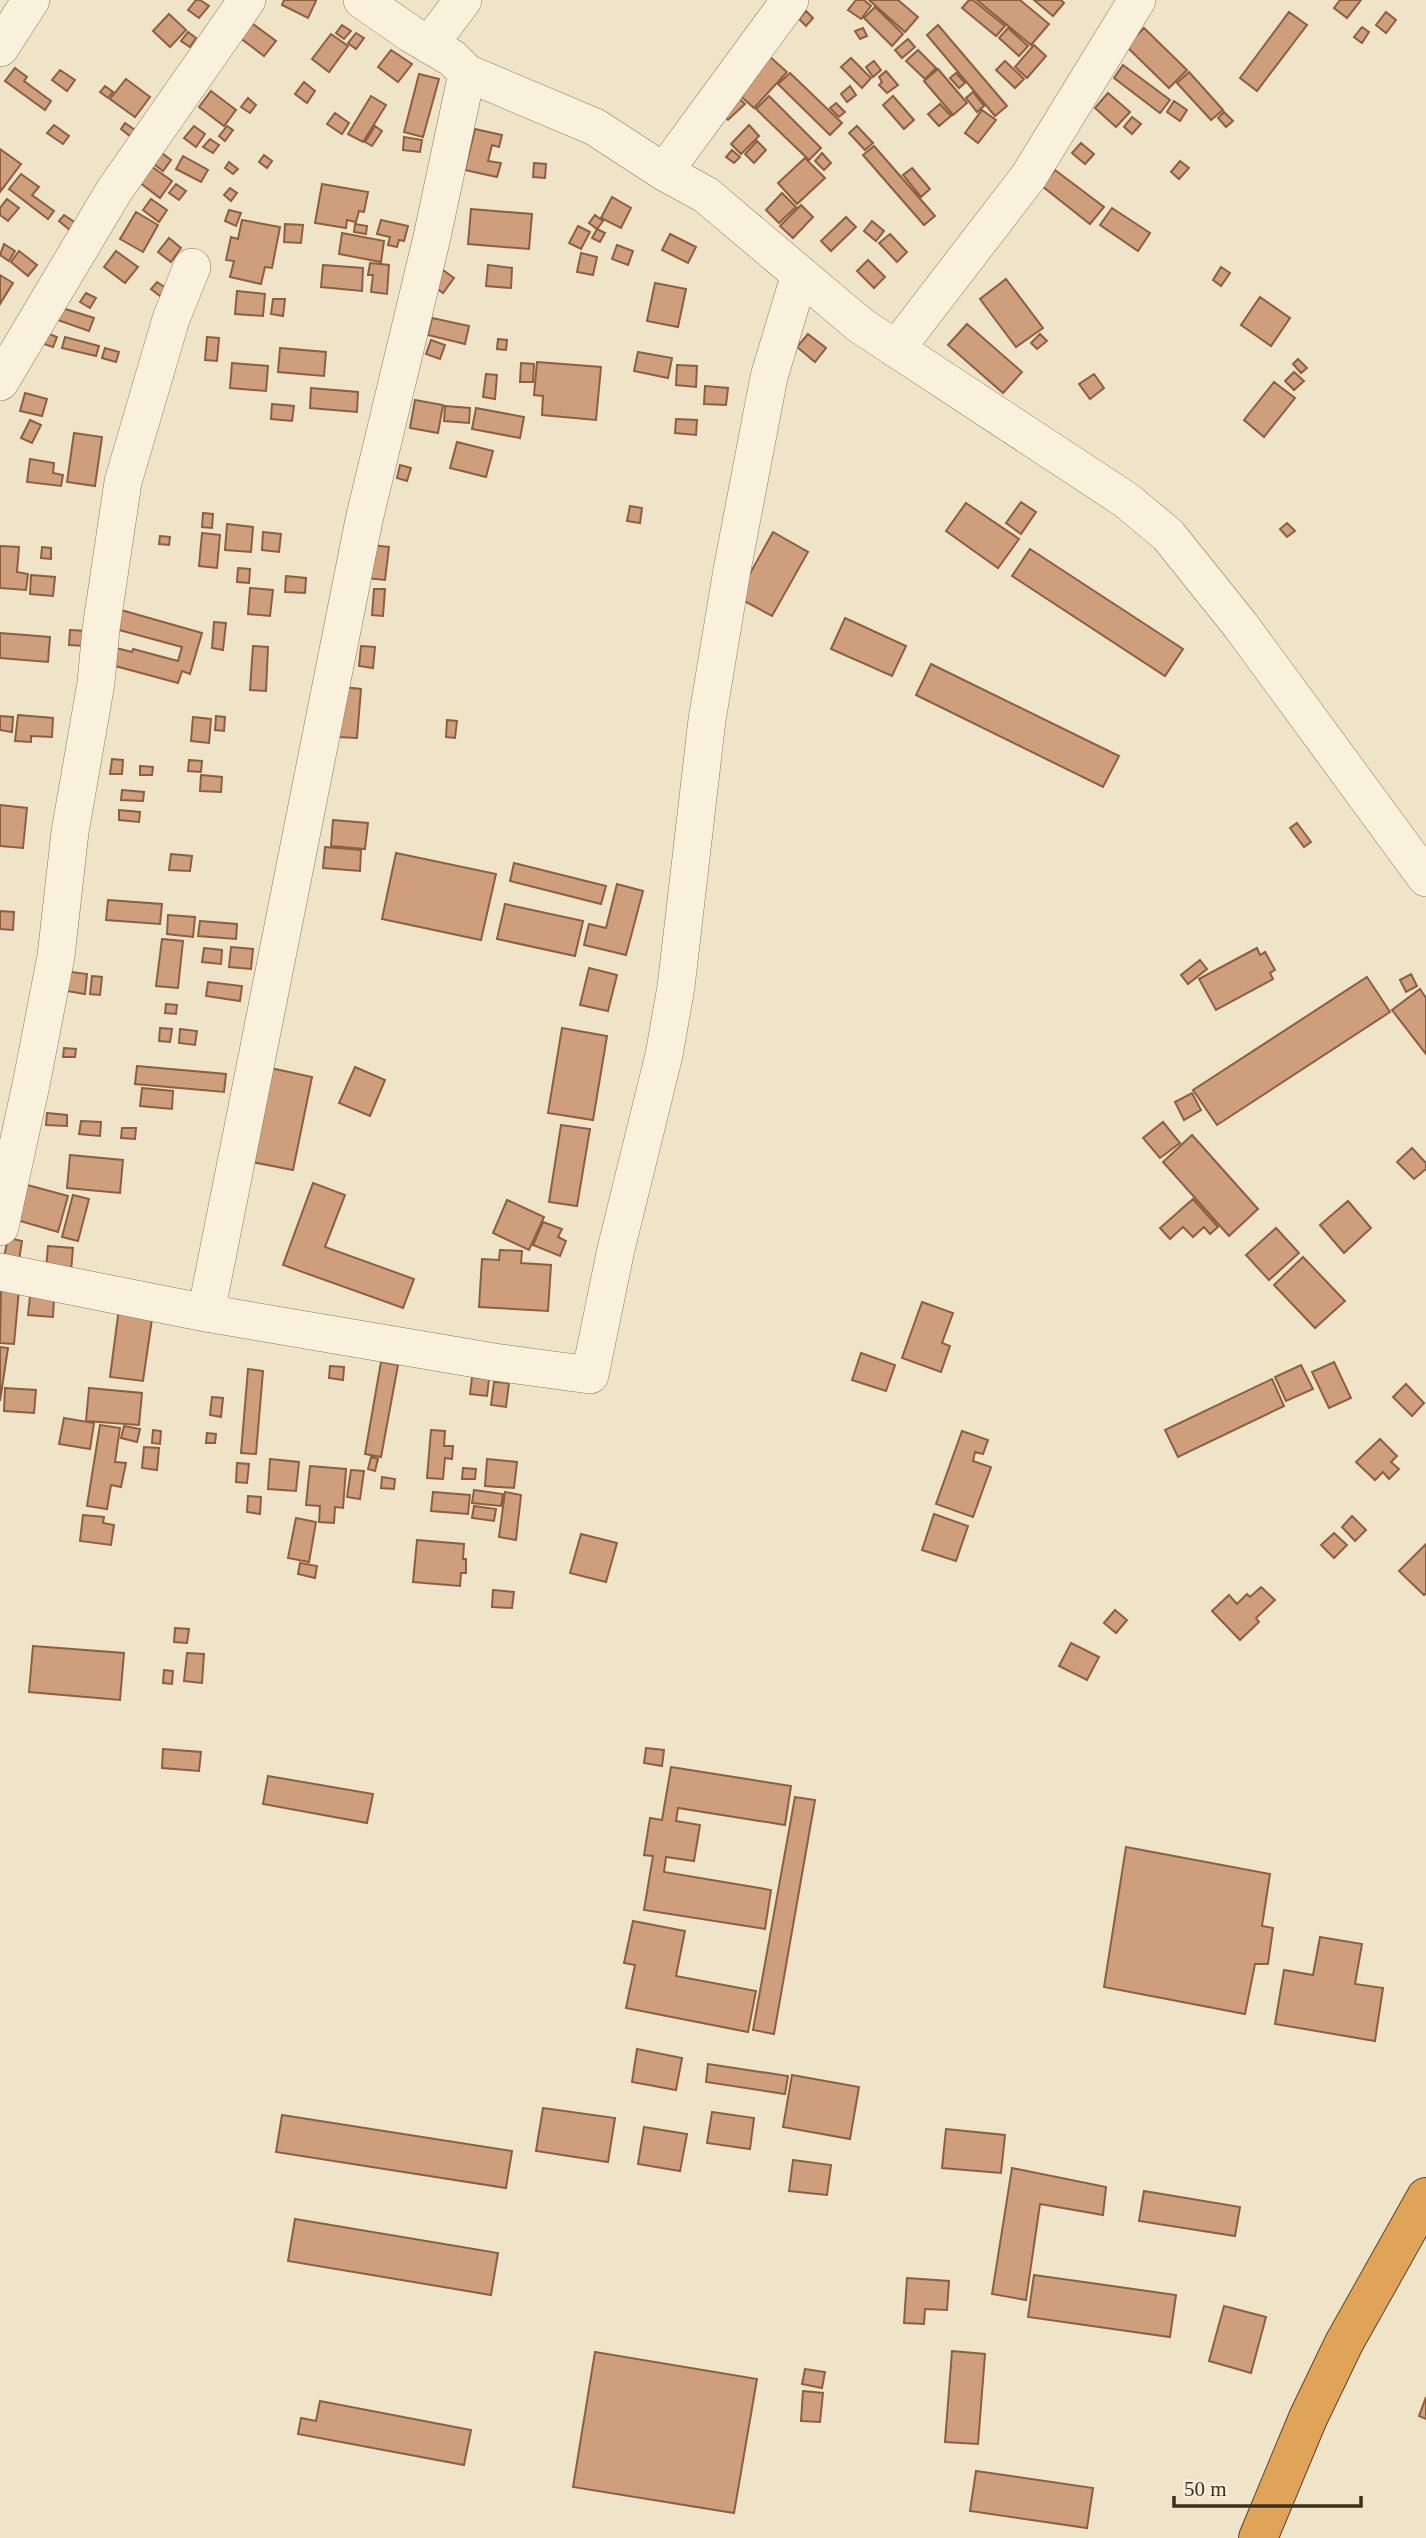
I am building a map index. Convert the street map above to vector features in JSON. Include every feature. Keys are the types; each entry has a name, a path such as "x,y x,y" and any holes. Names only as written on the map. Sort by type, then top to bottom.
{"highway":[{"path":"1258,2538 1308,2418 1344,2343 1426,2197"}],"street":[{"path":"0,48 31,0"},
{"path":"0,382 114,191 247,0"},
{"path":"362,0 452,58 467,74 595,127 664,172 706,195 860,325 1126,500 1168,535 1241,626 1426,878"},
{"path":"429,45 463,0"},
{"path":"664,172 790,0"},
{"path":"896,349 1029,176 1137,0"},
{"path":"206,1313 236,1174 364,520 432,237 467,74"},
{"path":"0,1227 56,956 70,832 96,683 101,629 123,482 171,319 192,267"},
{"path":"0,1272 206,1313 494,1362 590,1375 616,1249 664,1055 676,987 707,720 732,569 769,377 800,274"}],"building":[{"path":"196,0 209,6 199,18 188,10"},
{"path":"284,0 316,1 308,18 282,5"},
{"path":"856,0 864,0 871,6 861,19 848,10"},
{"path":"869,0 898,0 918,17 905,32"},
{"path":"969,0 973,0 1005,26 996,36 962,8"},
{"path":"977,0 1020,0 1049,24 1031,45"},
{"path":"1034,0 1061,0 1064,3 1053,16"},
{"path":"1340,0 1361,0 1347,18 1334,8"},
{"path":"875,7 903,34 892,46 864,18"},
{"path":"806,11 813,18 806,26 799,19"},
{"path":"1289,12 1307,25 1257,91 1240,78"},
{"path":"1386,12 1396,20 1386,33 1376,25"},
{"path":"169,14 186,30 170,47 153,31"},
{"path":"242,16 276,41 264,56 231,31"},
{"path":"342,25 351,31 344,39 336,33"},
{"path":"938,25 1007,106 995,116 927,35"},
{"path":"1362,27 1369,32 1362,43 1354,37"},
{"path":"863,28 867,36 860,39 855,31"},
{"path":"1008,28 1028,46 1019,56 999,38"},
{"path":"1144,28 1187,70 1169,88 1126,46"},
{"path":"188,32 196,38 190,47 181,41"},
{"path":"356,33 364,38 356,49 348,43"},
{"path":"331,34 348,46 329,72 312,59"},
{"path":"908,39 915,47 902,58 895,50"},
{"path":"1034,45 1046,56 1027,78 1015,67"},
{"path":"391,50 412,64 398,82 378,67"},
{"path":"918,50 936,68 925,79 906,61"},
{"path":"769,56 787,72 754,108 737,93"},
{"path":"851,58 871,78 862,88 841,67"},
{"path":"874,61 881,70 873,77 866,67"},
{"path":"1005,61 1024,79 1015,88 996,70"},
{"path":"1123,65 1170,100 1160,113 1114,78"},
{"path":"15,68 27,77 24,81 51,101 45,110 5,81"},
{"path":"938,69 967,103 953,115 924,81"},
{"path":"60,70 75,80 67,91 52,80"},
{"path":"886,71 898,85 887,93 879,85 882,82 879,77"},
{"path":"1189,72 1223,110 1211,120 1177,83"},
{"path":"790,73 842,123 830,135 778,84"},
{"path":"956,73 965,83 959,88 950,78"},
{"path":"419,74 439,79 423,137 404,132"},
{"path":"126,79 150,97 135,117 110,99"},
{"path":"304,82 315,91 307,103 295,94"},
{"path":"105,86 113,92 108,98 100,92"},
{"path":"850,86 856,95 847,102 841,94"},
{"path":"211,91 236,110 224,126 199,107"},
{"path":"973,92 984,106 977,112 966,98"},
{"path":"733,93 745,104 728,120 717,110"},
{"path":"1108,93 1130,112 1116,127 1095,108"},
{"path":"371,96 386,105 363,142 348,134"},
{"path":"769,96 821,148 809,160 756,109"},
{"path":"893,96 914,120 904,129 883,105"},
{"path":"248,98 256,105 250,113 241,107"},
{"path":"1174,101 1187,110 1180,121 1167,112"},
{"path":"836,103 845,112 839,117 830,108"},
{"path":"940,104 951,116 939,126 928,114"},
{"path":"982,110 996,120 978,143 965,133"},
{"path":"1224,112 1233,121 1226,127 1218,118"},
{"path":"335,113 349,123 342,134 327,124"},
{"path":"1132,117 1141,124 1132,134 1124,127"},
{"path":"125,123 135,130 130,136 121,129"},
{"path":"54,125 69,136 63,144 47,133"},
{"path":"749,125 759,136 741,154 731,144"},
{"path":"194,126 205,134 196,147 184,138"},
{"path":"227,126 233,130 225,141 219,136"},
{"path":"375,126 382,131 372,146 365,142"},
{"path":"857,126 873,143 865,150 849,133"},
{"path":"475,129 502,135 499,147 492,145 488,161 501,163 497,177 465,170"},
{"path":"404,137 422,140 420,152 403,150"},
{"path":"210,139 219,145 213,153 203,147"},
{"path":"757,141 766,150 754,163 745,154"},
{"path":"1081,143 1094,154 1085,164 1072,153"},
{"path":"151,145 171,160 163,171 143,156"},
{"path":"874,146 935,216 924,225 863,155"},
{"path":"0,149 21,164 0,192"},
{"path":"732,150 740,157 734,163 726,157"},
{"path":"822,153 831,163 824,170 815,161"},
{"path":"264,155 272,161 267,168 259,162"},
{"path":"183,156 208,170 201,182 176,169"},
{"path":"805,158 825,178 797,204 778,183"},
{"path":"1180,161 1189,168 1179,179 1171,172"},
{"path":"229,162 238,169 233,174 225,168"},
{"path":"534,163 546,164 545,178 533,177"},
{"path":"151,166 172,181 160,198 139,182"},
{"path":"912,168 930,189 921,197 903,175"},
{"path":"1055,170 1104,207 1090,224 1042,186"},
{"path":"21,174 39,187 32,195 54,211 48,219 9,189"},
{"path":"176,184 186,191 179,200 169,193"},
{"path":"322,184 368,192 364,212 359,211 356,222 347,220 346,228 315,223"},
{"path":"230,188 237,193 231,201 224,195"},
{"path":"782,193 796,207 779,223 766,210"},
{"path":"612,197 631,208 621,228 601,218"},
{"path":"7,199 19,208 8,221 0,215 0,208"},
{"path":"151,199 167,210 159,222 143,210"},
{"path":"801,205 813,217 793,238 780,226"},
{"path":"1112,208 1150,233 1138,251 1100,225"},
{"path":"471,209 532,214 529,249 468,244"},
{"path":"229,210 241,213 236,226 225,221"},
{"path":"136,212 158,225 143,252 120,239"},
{"path":"64,215 76,223 71,231 59,221"},
{"path":"595,215 603,221 597,229 589,223"},
{"path":"846,217 856,227 831,251 821,241"},
{"path":"242,220 280,227 272,268 265,267 261,284 230,277 234,261 226,260 231,237 238,239"},
{"path":"381,220 408,226 404,241 399,240 397,247 388,245 390,237 377,234"},
{"path":"872,221 884,231 876,241 864,231"},
{"path":"285,224 303,225 301,243 284,242"},
{"path":"355,224 367,226 366,234 354,232"},
{"path":"578,226 590,232 581,249 569,243"},
{"path":"597,229 605,233 600,242 592,238"},
{"path":"342,233 384,241 381,262 339,254"},
{"path":"670,234 696,247 688,263 662,250"},
{"path":"890,234 907,252 897,262 879,243"},
{"path":"169,238 181,248 171,262 158,252"},
{"path":"4,244 15,251 9,261 0,255"},
{"path":"617,245 633,251 628,265 612,259"},
{"path":"19,251 37,265 28,276 11,262"},
{"path":"116,251 138,267 125,283 104,267"},
{"path":"581,253 597,257 593,275 577,272"},
{"path":"868,260 885,277 874,288 857,271"},
{"path":"370,263 389,265 387,294 371,292 373,275 368,275"},
{"path":"323,265 363,268 362,291 321,287"},
{"path":"488,265 512,268 511,288 486,286"},
{"path":"1221,267 1230,273 1221,286 1213,280"},
{"path":"443,270 454,278 443,293 432,285"},
{"path":"0,275 13,283 0,304"},
{"path":"1006,279 1043,328 1016,347 980,299"},
{"path":"157,282 166,288 160,296 151,289"},
{"path":"655,283 686,289 678,327 647,321"},
{"path":"237,291 265,294 263,316 235,314"},
{"path":"86,293 96,298 90,308 80,302"},
{"path":"1260,297 1290,318 1271,346 1241,325"},
{"path":"273,299 285,299 283,316 271,314"},
{"path":"56,306 94,318 89,331 52,318"},
{"path":"432,318 469,326 465,344 428,335"},
{"path":"967,324 1022,372 1003,393 948,345"},
{"path":"39,330 57,337 53,347 35,341"},
{"path":"808,334 826,348 815,362 797,347"},
{"path":"1040,334 1047,341 1037,349 1031,343"},
{"path":"65,337 99,346 96,356 62,348"},
{"path":"207,337 219,338 217,361 205,360"},
{"path":"498,339 507,340 506,350 497,349"},
{"path":"431,340 445,345 440,359 426,354"},
{"path":"105,348 119,352 116,362 102,358"},
{"path":"280,348 326,352 324,376 278,372"},
{"path":"638,352 672,358 668,378 634,371"},
{"path":"1298,359 1307,368 1301,373 1293,364"},
{"path":"537,362 601,367 596,420 542,415 543,396 534,395"},
{"path":"232,363 268,366 266,391 230,388"},
{"path":"521,363 534,364 533,382 520,382"},
{"path":"677,365 697,366 696,387 676,385"},
{"path":"1294,372 1304,381 1294,390 1285,381"},
{"path":"486,374 497,375 495,399 483,397"},
{"path":"1094,374 1104,388 1090,399 1079,384"},
{"path":"1274,382 1295,398 1264,437 1244,420"},
{"path":"705,386 728,388 726,405 704,404"},
{"path":"311,388 358,392 357,412 310,408"},
{"path":"25,393 47,399 42,416 20,411"},
{"path":"415,400 443,405 438,433 410,428"},
{"path":"272,404 294,406 292,421 271,419"},
{"path":"445,406 470,408 469,423 444,421"},
{"path":"476,408 524,417 520,438 472,429"},
{"path":"676,419 697,420 696,435 675,433"},
{"path":"30,420 41,425 32,443 21,438"},
{"path":"74,433 102,437 95,486 67,482"},
{"path":"457,442 493,451 486,477 450,468"},
{"path":"30,459 54,463 53,473 63,475 61,486 27,482"},
{"path":"400,465 411,468 407,481 397,478"},
{"path":"1021,502 1036,512 1021,534 1006,523"},
{"path":"966,503 1019,539 998,568 946,531"},
{"path":"630,506 642,508 640,523 627,521"},
{"path":"203,513 213,514 212,528 202,527"},
{"path":"1287,523 1295,531 1287,537 1280,529"},
{"path":"227,524 253,527 251,552 225,550"},
{"path":"263,532 281,534 279,552 262,550"},
{"path":"773,532 808,552 772,616 737,597"},
{"path":"202,533 220,535 217,568 199,566"},
{"path":"160,536 170,537 169,545 159,544"},
{"path":"370,545 389,547 385,580 367,578"},
{"path":"0,546 19,547 17,572 28,574 26,590 0,588"},
{"path":"42,547 51,548 51,559 41,558"},
{"path":"1030,549 1183,649 1165,676 1012,576"},
{"path":"238,568 250,569 249,583 237,582"},
{"path":"31,575 55,577 53,596 30,594"},
{"path":"286,576 306,578 305,593 285,592"},
{"path":"250,588 273,590 270,616 248,614"},
{"path":"374,589 385,589 383,616 372,615"},
{"path":"114,608 202,633 190,674 182,671 178,683 104,663 108,646 132,652 133,649 178,661 182,647 108,627"},
{"path":"845,618 906,646 892,676 831,649"},
{"path":"214,622 226,623 223,650 212,648"},
{"path":"70,630 87,631 86,646 69,645"},
{"path":"0,633 50,637 48,662 0,658"},
{"path":"253,646 268,647 266,691 250,690"},
{"path":"361,646 375,647 373,668 359,666"},
{"path":"931,664 1119,756 1103,787 916,695"},
{"path":"343,687 361,689 357,738 338,737"},
{"path":"18,715 53,718 52,737 31,736 31,742 15,741"},
{"path":"0,716 13,717 12,732 0,730"},
{"path":"216,716 225,717 224,731 215,730"},
{"path":"193,717 211,719 209,743 191,741"},
{"path":"447,720 457,721 455,738 446,737"},
{"path":"112,759 123,760 122,774 110,774"},
{"path":"189,760 202,761 201,772 188,771"},
{"path":"140,766 153,767 152,775 140,775"},
{"path":"201,775 222,777 221,792 200,791"},
{"path":"122,790 144,792 143,801 121,800"},
{"path":"0,805 27,808 23,848 0,846"},
{"path":"119,810 140,812 139,822 119,820"},
{"path":"333,820 368,823 365,849 331,846"},
{"path":"1297,823 1311,842 1304,847 1290,828"},
{"path":"325,847 361,850 360,871 323,868"},
{"path":"396,853 496,874 481,940 382,919"},
{"path":"171,854 192,856 190,871 169,870"},
{"path":"514,863 606,886 601,904 510,881"},
{"path":"617,884 643,891 626,955 584,945 589,924 606,928"},
{"path":"108,900 162,904 160,924 106,920"},
{"path":"505,904 583,921 575,956 497,939"},
{"path":"0,911 14,912 13,930 0,929"},
{"path":"168,915 195,917 193,937 167,934"},
{"path":"200,921 237,924 236,939 198,936"},
{"path":"162,939 183,941 178,988 156,986"},
{"path":"231,947 253,949 251,969 229,967"},
{"path":"204,948 222,950 221,964 202,962"},
{"path":"1257,948 1260,955 1265,952 1275,970 1270,973 1273,979 1216,1010 1199,979"},
{"path":"1200,960 1207,969 1188,984 1181,975"},
{"path":"589,968 617,975 608,1011 580,1005"},
{"path":"64,971 87,974 85,994 61,990"},
{"path":"1411,974 1417,986 1406,992 1400,980"},
{"path":"92,976 102,977 100,995 90,994"},
{"path":"1367,977 1390,1012 1217,1125 1193,1090"},
{"path":"208,982 242,986 240,1001 206,996"},
{"path":"1420,989 1426,998 1426,1054 1392,1010"},
{"path":"166,1004 177,1005 176,1014 165,1013"},
{"path":"160,1028 172,1029 170,1042 159,1041"},
{"path":"562,1028 607,1036 593,1120 548,1113"},
{"path":"180,1029 197,1031 195,1045 179,1043"},
{"path":"64,1048 76,1049 75,1057 63,1057"},
{"path":"137,1066 226,1074 224,1092 135,1084"},
{"path":"266,1067 312,1077 293,1170 247,1161"},
{"path":"355,1067 385,1080 370,1116 339,1103"},
{"path":"142,1088 173,1091 172,1109 140,1106"},
{"path":"1192,1093 1201,1110 1184,1120 1175,1102"},
{"path":"47,1113 67,1115 67,1126 46,1125"},
{"path":"81,1121 101,1122 100,1136 79,1134"},
{"path":"1163,1122 1180,1143 1160,1158 1143,1138"},
{"path":"561,1125 590,1129 577,1206 549,1202"},
{"path":"122,1128 136,1128 135,1139 121,1138"},
{"path":"1192,1135 1258,1209 1229,1236 1163,1162"},
{"path":"1412,1148 1426,1163 1426,1169 1414,1179 1397,1162"},
{"path":"70,1155 123,1160 120,1193 67,1188"},
{"path":"20,1183 68,1196 58,1232 10,1218"},
{"path":"313,1183 345,1195 325,1247 414,1279 403,1308 283,1265"},
{"path":"73,1195 89,1199 78,1241 62,1237"},
{"path":"1193,1199 1218,1227 1210,1234 1204,1227 1193,1237 1183,1227 1170,1239 1160,1228"},
{"path":"507,1200 544,1217 529,1250 493,1233"},
{"path":"1348,1201 1371,1228 1344,1253 1320,1225"},
{"path":"543,1222 562,1229 558,1237 566,1241 560,1256 533,1245"},
{"path":"1276,1228 1299,1253 1269,1280 1246,1255"},
{"path":"8,1238 22,1241 19,1260 4,1257"},
{"path":"48,1246 73,1248 71,1271 46,1269"},
{"path":"500,1250 522,1251 521,1263 551,1265 548,1311 479,1307 482,1259 499,1260"},
{"path":"1303,1257 1345,1301 1315,1328 1274,1285"},
{"path":"1,1288 19,1290 14,1344 0,1343"},
{"path":"30,1296 54,1298 53,1317 28,1315"},
{"path":"922,1302 953,1313 942,1343 950,1346 941,1372 902,1358"},
{"path":"119,1308 153,1312 143,1381 110,1377"},
{"path":"0,1347 8,1348 0,1401"},
{"path":"861,1353 895,1365 886,1391 852,1380"},
{"path":"381,1362 398,1365 381,1457 365,1454"},
{"path":"1334,1362 1351,1398 1329,1408 1312,1372"},
{"path":"1301,1365 1313,1389 1286,1401 1275,1377"},
{"path":"330,1366 344,1367 343,1380 329,1378"},
{"path":"248,1369 263,1371 256,1454 241,1453"},
{"path":"472,1377 489,1379 487,1396 470,1394"},
{"path":"1272,1379 1284,1406 1178,1457 1165,1430"},
{"path":"494,1382 509,1383 506,1407 491,1405"},
{"path":"1406,1384 1424,1403 1412,1416 1393,1397"},
{"path":"5,1388 36,1390 34,1413 4,1411"},
{"path":"89,1388 142,1393 139,1425 86,1421"},
{"path":"212,1397 223,1398 221,1417 210,1415"},
{"path":"64,1418 94,1423 90,1449 59,1444"},
{"path":"100,1425 120,1428 115,1462 126,1463 121,1487 111,1485 107,1509 87,1506"},
{"path":"124,1426 140,1429 137,1442 121,1438"},
{"path":"153,1430 161,1431 160,1444 152,1443"},
{"path":"431,1430 445,1431 444,1446 453,1446 452,1459 445,1458 443,1479 427,1478"},
{"path":"962,1431 988,1440 983,1454 975,1452 973,1461 991,1467 973,1517 936,1504"},
{"path":"207,1433 216,1434 215,1443 206,1443"},
{"path":"1380,1439 1397,1456 1391,1462 1399,1469 1389,1479 1383,1472 1375,1480 1356,1462"},
{"path":"144,1447 159,1448 157,1470 142,1468"},
{"path":"371,1457 378,1459 375,1471 368,1469"},
{"path":"270,1459 299,1462 296,1491 268,1489"},
{"path":"487,1459 517,1462 514,1488 485,1486"},
{"path":"237,1463 249,1464 247,1483 236,1482"},
{"path":"310,1466 346,1469 343,1508 335,1507 334,1523 319,1522 320,1506 306,1505"},
{"path":"463,1468 476,1469 475,1479 462,1479"},
{"path":"351,1470 364,1471 360,1499 347,1497"},
{"path":"382,1477 395,1479 394,1489 381,1488"},
{"path":"474,1490 503,1494 501,1506 472,1503"},
{"path":"433,1492 470,1495 468,1514 431,1511"},
{"path":"505,1492 521,1495 516,1540 499,1537"},
{"path":"248,1496 261,1497 260,1514 247,1512"},
{"path":"474,1506 496,1509 494,1521 472,1518"},
{"path":"934,1514 968,1526 956,1561 922,1550"},
{"path":"83,1515 104,1517 103,1523 114,1525 111,1545 80,1541"},
{"path":"1352,1516 1366,1530 1355,1541 1342,1527"},
{"path":"296,1518 316,1522 309,1562 288,1558"},
{"path":"1334,1533 1347,1545 1334,1558 1321,1545"},
{"path":"581,1534 617,1543 606,1582 570,1573"},
{"path":"417,1540 464,1544 466,1573 461,1573 460,1586 413,1582"},
{"path":"1426,1544 1426,1593 1424,1595 1399,1571"},
{"path":"300,1563 317,1566 315,1578 298,1574"},
{"path":"1261,1587 1275,1600 1256,1618 1259,1622 1240,1640 1212,1611 1229,1595 1237,1604 1247,1594 1250,1597"},
{"path":"493,1590 514,1592 512,1608 492,1607"},
{"path":"1115,1610 1127,1620 1116,1633 1104,1623"},
{"path":"175,1628 189,1629 187,1643 174,1642"},
{"path":"1071,1643 1099,1657 1087,1680 1059,1666"},
{"path":"33,1646 124,1653 120,1700 29,1692"},
{"path":"187,1653 204,1654 202,1683 184,1681"},
{"path":"164,1670 173,1671 172,1684 163,1683"},
{"path":"646,1748 664,1750 662,1766 644,1763"},
{"path":"163,1749 201,1752 199,1771 162,1768"},
{"path":"671,1767 791,1786 785,1825 678,1808 676,1821 700,1825 694,1861 666,1857 664,1872 771,1890 765,1929 644,1910 653,1856 644,1855 650,1818 662,1820"},
{"path":"268,1776 373,1794 367,1823 263,1804"},
{"path":"795,1797 815,1800 774,2034 753,2030"},
{"path":"1126,1847 1270,1874 1262,1926 1273,1928 1268,1964 1255,1964 1245,2014 1104,1987"},
{"path":"633,1921 685,1931 676,1976 756,1991 748,2032 626,2008 635,1965 624,1963"},
{"path":"1320,1937 1362,1944 1355,1984 1383,1988 1375,2041 1275,2024 1284,1970 1313,1975"},
{"path":"637,2049 682,2058 676,2090 632,2082"},
{"path":"708,2064 788,2076 785,2094 706,2082"},
{"path":"792,2075 859,2087 850,2139 783,2127"},
{"path":"543,2108 615,2118 608,2162 536,2151"},
{"path":"712,2112 754,2118 750,2149 707,2143"},
{"path":"282,2115 512,2151 506,2188 276,2152"},
{"path":"644,2127 687,2134 680,2171 638,2164"},
{"path":"946,2129 1005,2135 1001,2173 942,2168"},
{"path":"793,2160 831,2165 827,2195 789,2191"},
{"path":"1012,2168 1106,2187 1103,2215 1040,2204 1026,2300 992,2294"},
{"path":"1144,2191 1240,2207 1235,2236 1139,2221"},
{"path":"295,2219 498,2253 491,2295 288,2261"},
{"path":"1034,2275 1176,2295 1170,2337 1028,2317"},
{"path":"907,2278 949,2281 947,2310 925,2309 924,2324 904,2323"},
{"path":"1224,2306 1266,2317 1251,2373 1209,2361"},
{"path":"952,2351 985,2354 978,2444 945,2442"},
{"path":"595,2352 757,2379 734,2513 573,2487"},
{"path":"805,2369 825,2372 822,2388 802,2384"},
{"path":"803,2391 823,2393 820,2422 801,2421"},
{"path":"1426,2397 1426,2419 1419,2416"},
{"path":"320,2401 471,2430 464,2465 298,2434 301,2418 316,2421"},
{"path":"976,2471 1093,2488 1087,2528 970,2511"}]}
